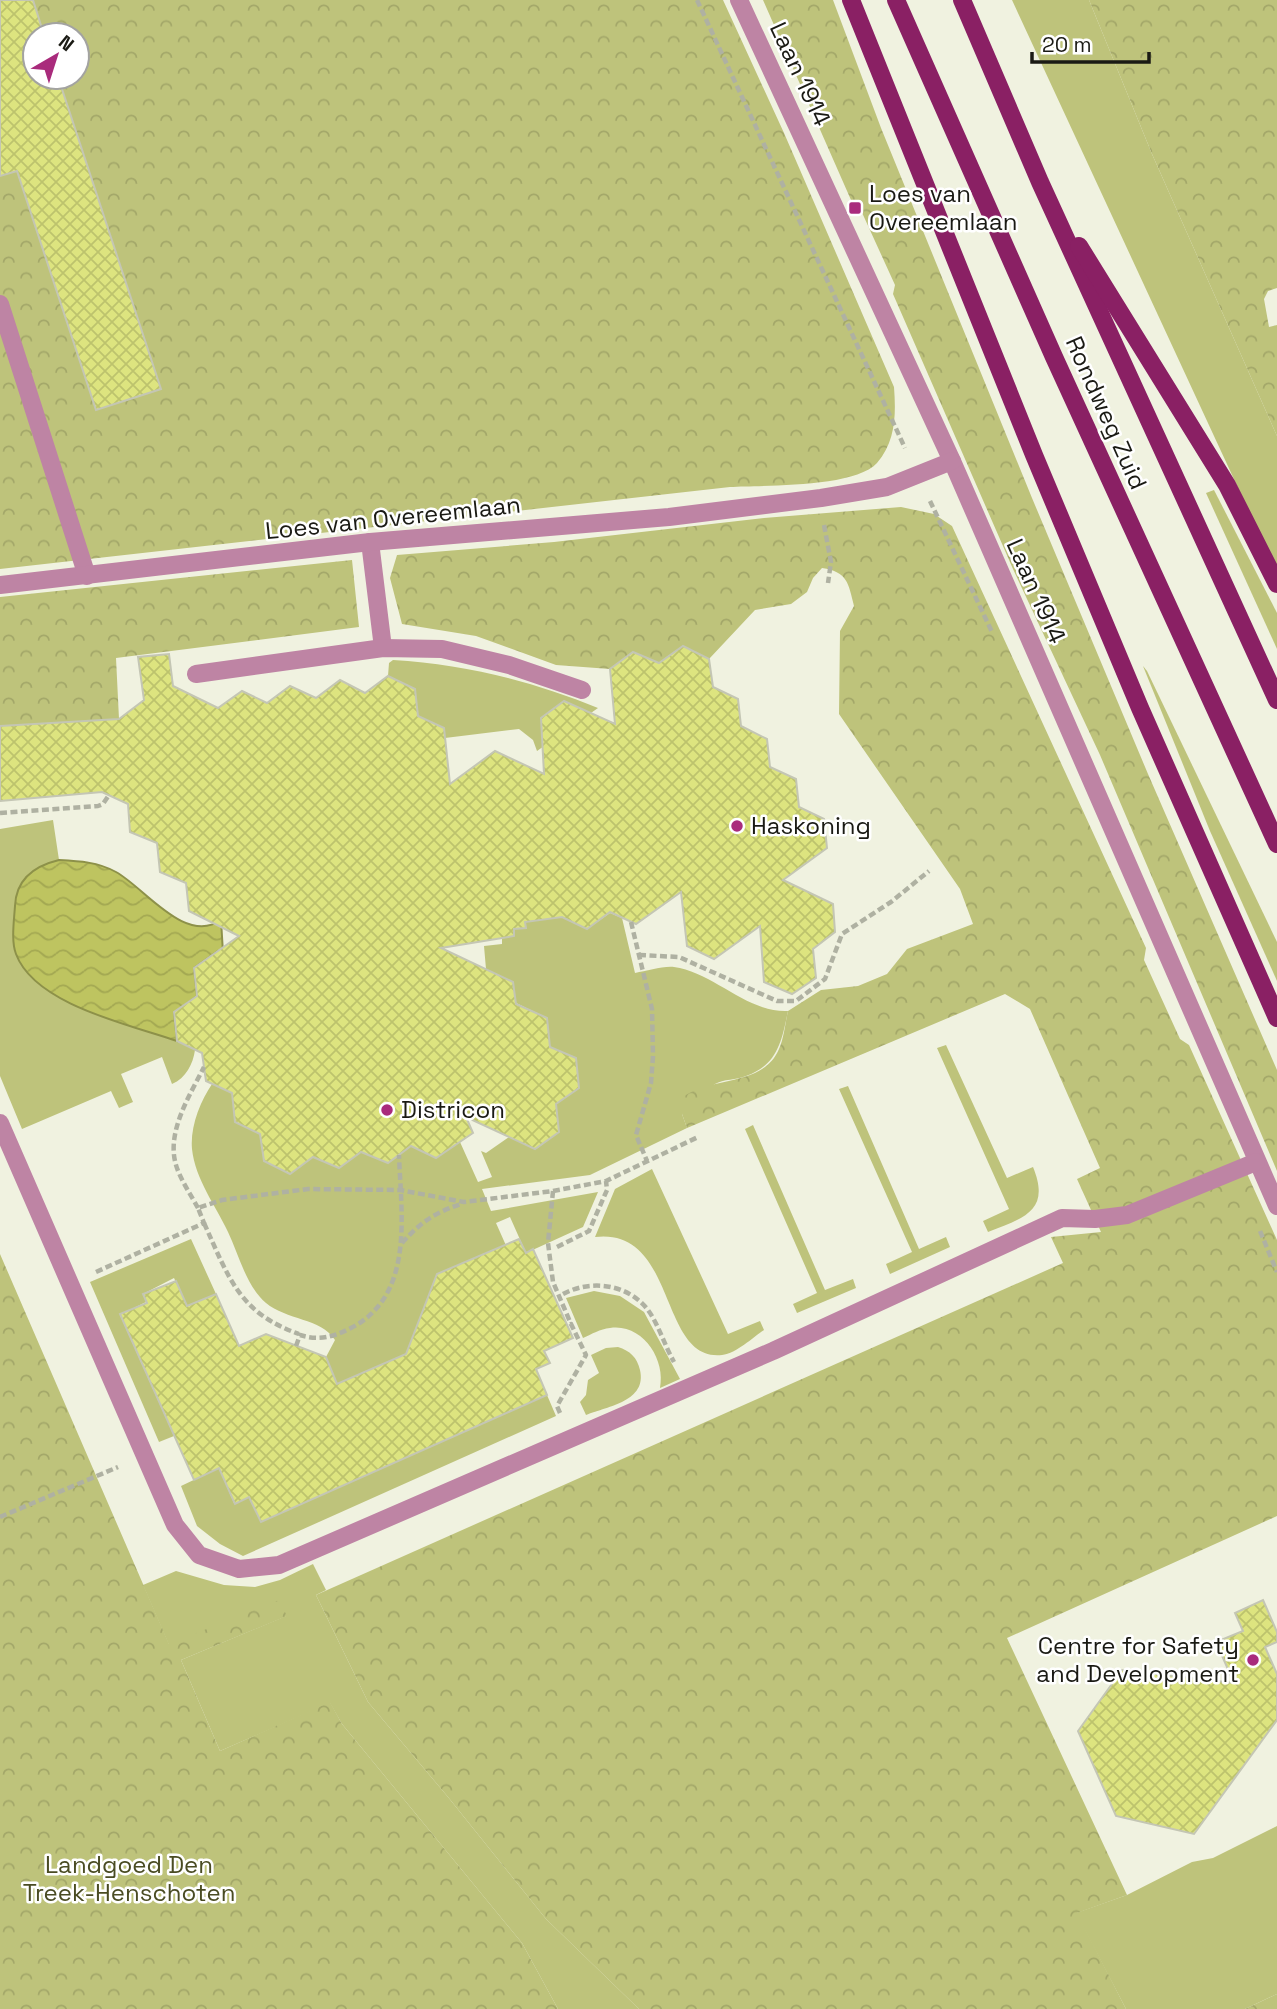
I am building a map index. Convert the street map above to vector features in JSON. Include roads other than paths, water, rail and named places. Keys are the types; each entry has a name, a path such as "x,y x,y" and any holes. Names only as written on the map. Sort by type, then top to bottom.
{"main road":[{"path":"851,0 1034,455 1140,708 1277,1018"},
{"name":"Rondweg Zuid","path":"896,0 1054,357 1277,844"},
{"name":"Rondweg Zuid","path":"962,0 1040,182 1277,700"},
{"path":"1040,182 1227,485 1277,584"}],"street":[{"name":"Laan 1914","path":"739,0 953,461 1277,1206"},
{"path":"0,304 87,576"},
{"name":"Loes van Overeemlaan","path":"0,585 370,542 669,517 821,498 887,487 953,461"},
{"path":"370,542 383,648"},
{"path":"196,674 383,648 442,649 509,665 582,690"},
{"path":"0,1123 175,1525 199,1555 239,1569 279,1565 690,1387 1062,1218 1095,1219 1127,1215 1256,1162"}],"water":[{"path":"59,860 88,863 116,872 166,911 193,925 207,926 221,920 223,953 218,951 194,968 197,996 174,1013 177,1041 86,1011 43,987 26,972 16,954 14,943 16,897 28,875"}],"place":[{"name":"Loes van Overeemlaan","path":"855,208"},
{"name":"Haskoning","path":"737,826"},
{"name":"Districon","path":"387,1110"},
{"name":"Centre for Safety and Development","path":"1253,1660"}],"park label":[{"name":"Landgoed Den Treek-Henschoten","path":"129,1879"}]}
